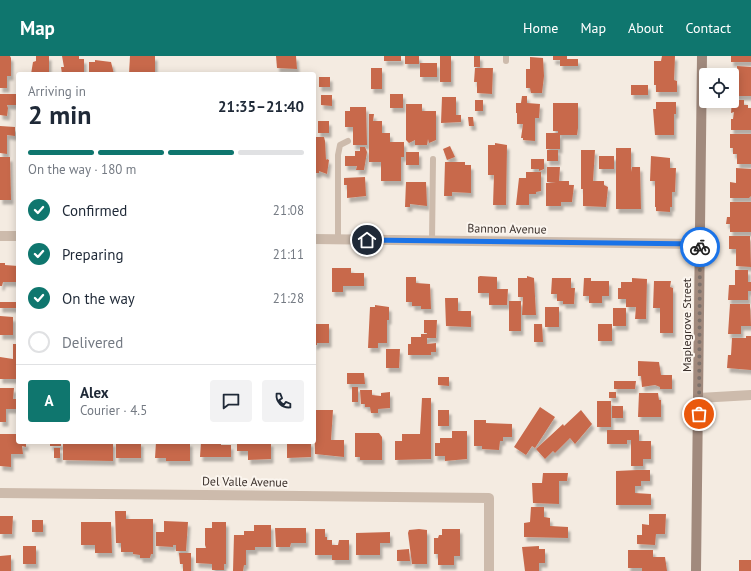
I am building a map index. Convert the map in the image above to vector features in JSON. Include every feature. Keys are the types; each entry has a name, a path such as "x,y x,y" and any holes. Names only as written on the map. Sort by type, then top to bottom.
{"street":[{"name":"Maplegrove Street","path":"696,571 700,398 702,56"},
{"path":"0,236 16,236"},
{"name":"Bannon Avenue","path":"316,240 700,244"},
{"path":"700,398 751,395"},
{"name":"Del Valle Avenue","path":"0,493 489,498 489,571"}],"lane":[{"path":"338,240 338,155 340,145 348,141"},
{"path":"432,159 432,241"}],"building":[{"path":"0,56 10,56 11,58 11,76 7,76 7,88 0,88"},
{"path":"36,56 49,56 49,72 31,72 33,62 36,61"},
{"path":"62,56 79,56 79,59 84,59 84,72 62,72 61,67 64,67"},
{"path":"130,56 155,56 155,72 129,72"},
{"path":"276,56 296,56 297,69 277,68"},
{"path":"384,56 401,56 401,61 384,61"},
{"path":"405,56 419,56 419,64 405,64"},
{"path":"440,56 451,56 451,82 440,82"},
{"path":"474,56 480,56 480,67 474,67"},
{"path":"553,56 567,56 567,59 578,59 578,66 560,66 560,60 553,60"},
{"path":"662,56 675,56 674,80 677,81 677,92 656,92 656,85 654,85 654,61 661,61"},
{"path":"731,56 751,56 751,62 731,62"},
{"path":"530,57 543,58 544,76 542,93 531,93 530,88 526,88 526,69 530,69"},
{"path":"95,60 111,62 114,72 89,72 89,62 95,62"},
{"path":"420,63 437,63 437,77 420,77"},
{"path":"737,66 751,67 751,96 739,96 739,68 737,68"},
{"path":"371,68 382,68 382,89 371,89"},
{"path":"475,68 493,68 492,94 477,93 477,82 474,82"},
{"path":"319,77 330,77 330,87 319,87"},
{"path":"631,85 648,85 648,95 631,95"},
{"path":"0,94 16,94 16,105 7,105 7,116 0,115"},
{"path":"390,94 403,94 403,108 390,108"},
{"path":"321,95 332,95 332,106 321,105"},
{"path":"522,96 527,96 527,103 540,104 539,118 535,118 535,141 523,140 523,138 521,138 523,124 517,124 516,103 521,103"},
{"path":"442,97 456,97 456,115 461,115 461,122 441,123"},
{"path":"475,100 483,100 483,111 475,111"},
{"path":"739,100 744,100 744,105 748,105 748,108 751,108 751,130 731,130 731,119 733,119 734,112 731,113 731,108 739,108"},
{"path":"656,102 676,102 676,114 674,114 674,135 655,135 653,109 656,109"},
{"path":"553,103 578,103 577,135 560,135 560,149 546,149 546,133 558,133 558,131 553,131"},
{"path":"406,104 422,104 422,111 436,111 436,140 429,143 428,139 427,145 415,145 415,140 409,143 406,140"},
{"path":"350,107 366,107 367,145 353,145 353,127 345,127 345,111 350,111"},
{"path":"369,114 374,114 373,121 382,121 382,133 390,133 390,142 404,142 404,157 401,157 401,181 381,181 381,162 369,162"},
{"path":"468,117 473,117 474,126 469,126"},
{"path":"318,121 329,121 329,133 318,133"},
{"path":"0,126 15,127 15,136 7,135 7,154 0,153"},
{"path":"730,134 751,134 751,164 737,164 737,154 733,154 733,148 730,148"},
{"path":"316,137 324,137 326,160 329,160 327,174 319,171 319,173 316,173"},
{"path":"495,143 507,145 506,205 493,205 494,175 488,175 488,145 495,145"},
{"path":"450,146 455,157 447,160 443,149"},
{"path":"360,147 365,147 367,152 364,170 356,170 357,166 345,166 345,156 355,156 355,151 360,151"},
{"path":"616,148 631,148 631,172 632,167 640,167 641,209 616,209"},
{"path":"547,150 558,150 558,161 547,161"},
{"path":"581,150 595,150 593,181 604,181 604,185 608,187 606,207 583,206 583,189 581,189"},
{"path":"406,152 419,152 419,165 406,165"},
{"path":"599,156 614,156 614,169 599,169"},
{"path":"651,156 670,158 670,168 676,168 675,192 672,192 672,207 670,207 670,212 656,211 655,181 650,181"},
{"path":"0,157 10,157 11,200 0,200"},
{"path":"531,159 544,159 544,169 539,171 539,169 531,169"},
{"path":"445,162 465,162 465,165 471,165 471,193 452,192 452,196 444,196"},
{"path":"547,167 560,167 559,181 569,181 569,185 574,185 572,202 561,202 561,206 546,206 546,183 556,183 547,182"},
{"path":"736,168 751,169 751,196 749,198 730,198 730,182 736,183"},
{"path":"526,172 541,172 541,191 536,192 536,194 529,194 529,205 516,205 519,178 526,178"},
{"path":"365,177 366,196 347,198 347,185 344,185 344,178"},
{"path":"406,182 426,182 427,206 410,204 410,207 405,207"},
{"path":"730,202 751,202 751,232 730,232 730,224 726,224 727,217 730,217"},
{"path":"729,236 750,236 751,267 736,266 736,249 729,249"},
{"path":"0,263 16,266 16,282 3,282 2,286 0,286"},
{"path":"332,268 351,268 351,273 364,273 364,286 343,286 343,292 332,292"},
{"path":"735,270 748,270 748,282 751,282 751,291 748,291 748,300 728,300 729,285 735,285"},
{"path":"527,276 534,278 536,315 522,315 523,297 518,297 518,278 527,278"},
{"path":"406,277 416,277 416,283 430,284 431,309 421,309 421,306 412,306 412,302 406,302"},
{"path":"478,277 497,277 497,289 508,289 507,305 489,305 489,293 478,293"},
{"path":"552,278 571,278 571,288 575,288 574,304 563,304 563,301 557,301 557,294 551,294"},
{"path":"584,278 591,278 591,281 609,281 609,296 602,296 602,303 589,303 589,296 583,296"},
{"path":"632,278 647,279 646,319 635,319 636,307 626,307 626,299 618,299 618,288 621,288 621,282 632,282"},
{"path":"654,281 671,281 670,287 673,288 673,333 660,333 660,308 653,308"},
{"path":"445,298 458,298 458,311 471,311 471,327 446,326"},
{"path":"509,301 521,301 521,331 509,331"},
{"path":"0,302 16,302 16,308 0,308"},
{"path":"730,304 750,304 751,326 741,326 741,334 728,334"},
{"path":"375,305 389,307 389,320 387,320 387,343 378,343 378,348 368,348 370,307 375,307"},
{"path":"545,307 559,307 559,327 545,327"},
{"path":"613,308 626,308 626,326 613,326"},
{"path":"0,316 13,317 13,335 0,335"},
{"path":"424,320 437,320 436,338 427,338 427,333 424,333"},
{"path":"316,324 329,324 329,343 317,343 317,345"},
{"path":"534,324 542,324 543,342 534,342"},
{"path":"598,324 612,324 612,341 598,341"},
{"path":"421,334 427,334 427,344 436,343 436,352 431,352 431,355 408,355 408,344 411,344 411,337 421,337"},
{"path":"746,336 751,336 751,370 727,368 728,355 731,355 732,338 746,338"},
{"path":"13,344 16,344 16,379 0,379 0,357 13,359"},
{"path":"386,349 400,349 399,368 386,368"},
{"path":"638,361 659,362 661,375 672,375 672,389 660,389 660,387 655,385 642,387 641,376 638,376"},
{"path":"347,373 364,373 365,384 347,384"},
{"path":"438,377 449,377 449,386 438,385"},
{"path":"614,381 636,381 635,389 614,389"},
{"path":"352,387 358,387 358,402 352,402"},
{"path":"0,388 14,388 13,399 16,399 16,409 6,409 6,422 0,422"},
{"path":"360,390 372,390 372,395 381,396 381,393 390,392 390,408 378,409 378,413 371,413 370,407 365,407 365,404 361,404"},
{"path":"609,392 616,392 616,398 609,398"},
{"path":"639,393 658,393 659,400 661,400 661,417 638,417"},
{"path":"422,398 431,398 431,459 395,460 395,441 402,441 402,434 420,434"},
{"path":"597,401 611,401 611,427 597,427"},
{"path":"612,406 623,406 623,418 612,418"},
{"path":"540,407 555,417 535,448 532,446 526,455 514,447"},
{"path":"316,410 333,410 331,440 344,440 344,457 315,454"},
{"path":"438,410 449,410 449,426 438,426"},
{"path":"581,410 592,424 575,444 570,438 555,453 553,451 545,459 536,449 563,424 564,426"},
{"path":"474,420 486,420 486,423 512,424 512,437 503,437 503,441 500,441 499,450 482,449 482,446 474,446"},
{"path":"607,430 639,430 639,441 651,441 651,459 643,459 643,466 631,466 631,440 627,440 627,444 607,444"},
{"path":"452,431 467,431 467,459 445,461 445,456 435,456 435,443 440,443 440,438 452,438"},
{"path":"355,433 379,433 382,437 382,460 360,460 360,457 355,457"},
{"path":"0,434 16,434 16,444 26,444 26,447 22,446 23,454 11,454 11,467 0,466"},
{"path":"50,444 61,444 61,446 50,446"},
{"path":"63,444 113,444 113,461 63,460"},
{"path":"116,444 141,444 141,458 116,458"},
{"path":"156,444 190,444 190,461 166,461 166,458 155,458"},
{"path":"201,444 231,445 231,457 200,457"},
{"path":"237,444 271,444 271,459 248,460 248,451 237,451"},
{"path":"287,444 311,444 311,457 287,458"},
{"path":"54,448 60,448 60,458 54,458"},
{"path":"650,470 650,481 641,481 641,486 635,486 635,493 651,494 651,505 616,505 616,471"},
{"path":"543,473 568,473 567,481 559,481 559,504 533,503 532,483 542,483"},
{"path":"531,507 544,507 544,517 550,518 550,526 568,527 568,538 524,537 524,523 530,522"},
{"path":"115,511 126,511 126,519 153,519 153,554 151,554 150,558 140,558 140,555 133,554 133,552 121,552 121,543 116,543"},
{"path":"649,514 666,514 665,534 656,534 655,545 637,544 637,535 642,535 642,524 649,525"},
{"path":"0,516 13,516 12,534 0,534"},
{"path":"32,520 43,520 43,532 32,532"},
{"path":"164,521 188,522 186,551 176,551 176,545 173,545 173,547 156,546 156,532 164,532"},
{"path":"81,522 111,522 112,553 95,553 95,545 81,545"},
{"path":"212,522 226,522 226,564 224,564 224,570 212,570 212,564 196,563 196,548 206,548 205,528 212,528"},
{"path":"254,525 271,525 271,547 255,547 255,550 246,550 246,565 244,565 243,571 233,571 234,535 244,535 244,531 254,531"},
{"path":"275,528 306,528 306,543 291,543 290,547 276,547"},
{"path":"315,529 325,529 325,537 327,537 327,540 332,540 332,545 338,545 339,540 349,540 349,560 332,560 332,555 315,555"},
{"path":"442,529 460,529 460,556 454,556 454,565 438,565 438,554 434,554 434,538 438,538 439,535 442,535"},
{"path":"409,530 427,530 427,564 412,564 408,533"},
{"path":"390,532 390,543 380,543 380,555 356,555 356,533"},
{"path":"23,546 36,546 36,564 23,564"},
{"path":"539,546 539,549 545,549 545,563 539,563 539,571 525,571 522,547"},
{"path":"409,549 410,561 397,561 397,550"},
{"path":"628,550 653,550 653,557 665,557 667,571 642,571 642,568 628,568"},
{"path":"179,553 191,553 191,571 183,571 183,564 180,564"},
{"path":"11,555 11,571 0,571 0,556"},
{"path":"739,560 751,560 751,571 739,571"}],"way so far":[{"path":"699,414 700,247"}],"route":[{"path":"367,240 700,244 700,247"}]}
